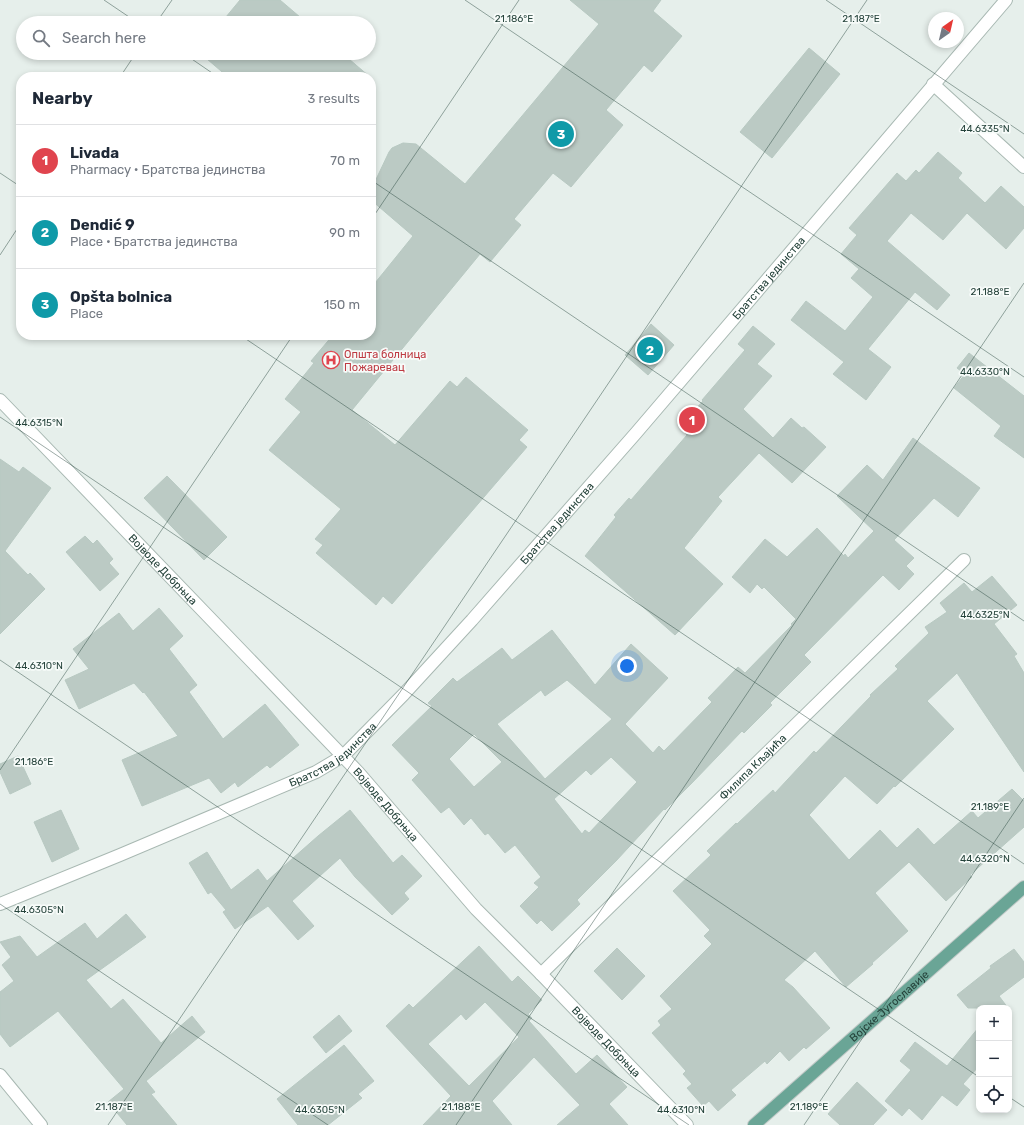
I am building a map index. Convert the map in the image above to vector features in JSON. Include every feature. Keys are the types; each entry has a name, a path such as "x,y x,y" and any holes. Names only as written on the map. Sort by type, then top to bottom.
{"main road":[{"name":"Војске Југославије","path":"754,1125 1024,887"}],"street":[{"name":"Братства јединства","path":"0,904 316,772 343,756 404,694 451,643 636,433 1006,0"},
{"path":"933,84 1024,167"},
{"name":"Војводе Добрњца","path":"0,400 358,772 476,909 687,1125"},
{"name":"Филипа Кљајића","path":"541,974 964,560"},
{"path":"0,1075 41,1125"}],"building":[{"path":"240,0 280,0 299,16 227,16"},
{"path":"570,0 661,0 653,11 682,36 652,72 644,65 606,110 623,125 571,187 553,173 514,219 521,225 490,262 480,254 352,410 395,445 450,381 457,387 466,377 528,430 519,440 527,447 392,604 383,596 376,605 316,553 323,545 315,539 341,509 269,450 301,412 285,399 314,363 311,361 329,340 376,340 376,282 413,236 376,204 376,179 392,148 403,143 416,144 465,184 599,24"},
{"path":"809,48 840,74 772,158 740,132"},
{"path":"208,60 350,60 364,72 222,72"},
{"path":"938,152 962,173 958,178 985,203 1001,186 1024,207 1024,228 1006,249 967,213 943,240 911,213 887,241 950,295 937,310 915,292 868,349 891,367 866,400 833,374 844,362 791,320 806,301 845,331 873,297 851,278 859,269 841,254 857,235 849,228 897,173 906,181 916,170 919,173"},
{"path":"651,324 674,345 648,375 625,355"},
{"path":"753,326 775,344 757,364 772,376 743,409 773,438 791,418 802,428 804,427 826,447 792,483 759,453 718,497 722,501 684,548 723,584 675,635 585,556 616,517 614,515 629,498 631,500 687,435 679,427 703,401 702,400 745,350 738,344"},
{"path":"969,353 1024,396 1024,458 994,436 1001,426 954,388 965,374 957,368"},
{"path":"913,438 980,488 958,517 934,498 894,540 914,558 906,566 914,574 899,590 883,575 804,655 811,662 770,703 772,705 744,733 742,731 665,810 664,809 616,861 577,900 580,904 552,931 541,920 537,924 520,906 539,887 534,883 541,877 515,845 505,853 488,833 485,835 471,818 464,825 449,807 441,813 412,780 419,773 392,745 432,706 428,703 453,678 457,682 502,648 512,660 552,630 595,685 631,644 668,678 625,724 653,753 659,746 664,751 712,702 708,698 738,667 745,673 792,625 791,624 796,619 764,587 762,589 757,584 750,593 732,577 765,539 787,557 817,528 844,556 845,554 848,558 874,531 837,496 867,465 883,480","holes":["567,680 612,719 545,779 497,724 541,690 545,696","474,734 502,762 474,787 449,759","611,757 637,782 589,833 585,830 582,834 554,799 586,770 591,775"]},
{"path":"0,459 19,472 23,467 51,488 5,551 28,575 30,573 45,589 0,634"},
{"path":"167,476 227,537 204,560 144,498"},
{"path":"85,536 93,544 97,540 113,559 109,563 119,574 100,591 66,552"},
{"path":"992,576 1017,605 994,624 1017,654 1014,656 1024,673 1024,772 957,673 927,701 954,729 895,787 894,786 877,804 845,776 809,815 849,860 880,830 897,848 918,828 934,845 972,811 978,818 1012,789 1024,801 1024,827 970,875 972,877 946,901 909,862 875,893 908,931 846,987 815,951 784,980 793,987 830,1028 806,1049 804,1047 789,1061 780,1051 767,1064 765,1061 731,1090 736,1095 718,1111 709,1101 703,1106 687,1088 692,1084 683,1074 686,1071 652,1033 661,1025 658,1021 672,1009 660,996 712,944 704,936 710,930 673,891 711,855 707,851 773,790 775,793 814,751 816,753 871,696 870,695 898,669 895,666 929,633 925,627 947,612 940,603 964,583 972,592"},
{"path":"159,608 183,636 169,649 197,685 189,692 223,739 265,704 299,745 270,768 267,765 238,787 235,782 221,793 209,778 142,806 122,760 178,736 144,692 143,693 134,683 79,709 65,680 89,669 73,649 119,613 133,631"},
{"path":"18,756 31,784 10,794 0,772 0,764"},
{"path":"61,810 79,849 52,862 34,822"},
{"path":"350,810 393,863 402,855 422,876 404,893 409,899 392,915 355,877 340,858 292,901 314,926 298,940 268,906 235,929 223,912 226,910 211,892 208,894 189,863 207,852 231,890 258,869 267,881"},
{"path":"126,914 146,937 86,980 111,1009 123,999 161,1043 192,1016 205,1032 146,1081 155,1092 151,1094 177,1125 127,1125 108,1102 124,1089 58,1011 10,1047 0,1034 0,992 14,981 2,965 11,957 0,942 20,936 37,957 85,923 97,939"},
{"path":"479,946 512,982 518,976 542,1000 528,1014 532,1018 529,1021 576,1074 597,1055 627,1087 609,1104 628,1125 557,1125 580,1105 534,1057 492,1101 512,1125 423,1125 451,1096 386,1026 409,1004 413,1008","holes":["485,1002 519,1037 469,1086 428,1044 461,1014 466,1020"]},
{"path":"617,948 645,976 622,1000 594,971"},
{"path":"1014,949 1024,962 1024,977 999,996 1006,1005 976,1005 976,1008 968,1008 957,995 991,968 990,966"},
{"path":"339,1015 352,1031 326,1053 313,1037"},
{"path":"976,1031 976,1069 963,1084 970,1090 957,1106 942,1095 922,1120 909,1108 902,1116 885,1101 911,1070 900,1061 915,1042 947,1066"},
{"path":"344,1045 374,1081 358,1094 362,1098 328,1125 298,1125 277,1099"},
{"path":"857,1082 887,1110 873,1125 840,1125 828,1114"}],"place":[{"name":"Opšta bolnica","path":"561,134"},
{"name":"Dendić 9","path":"650,350"},
{"name":"Општа болница Пожаревац","path":"331,360"},
{"name":"Livada","path":"692,420"}]}
